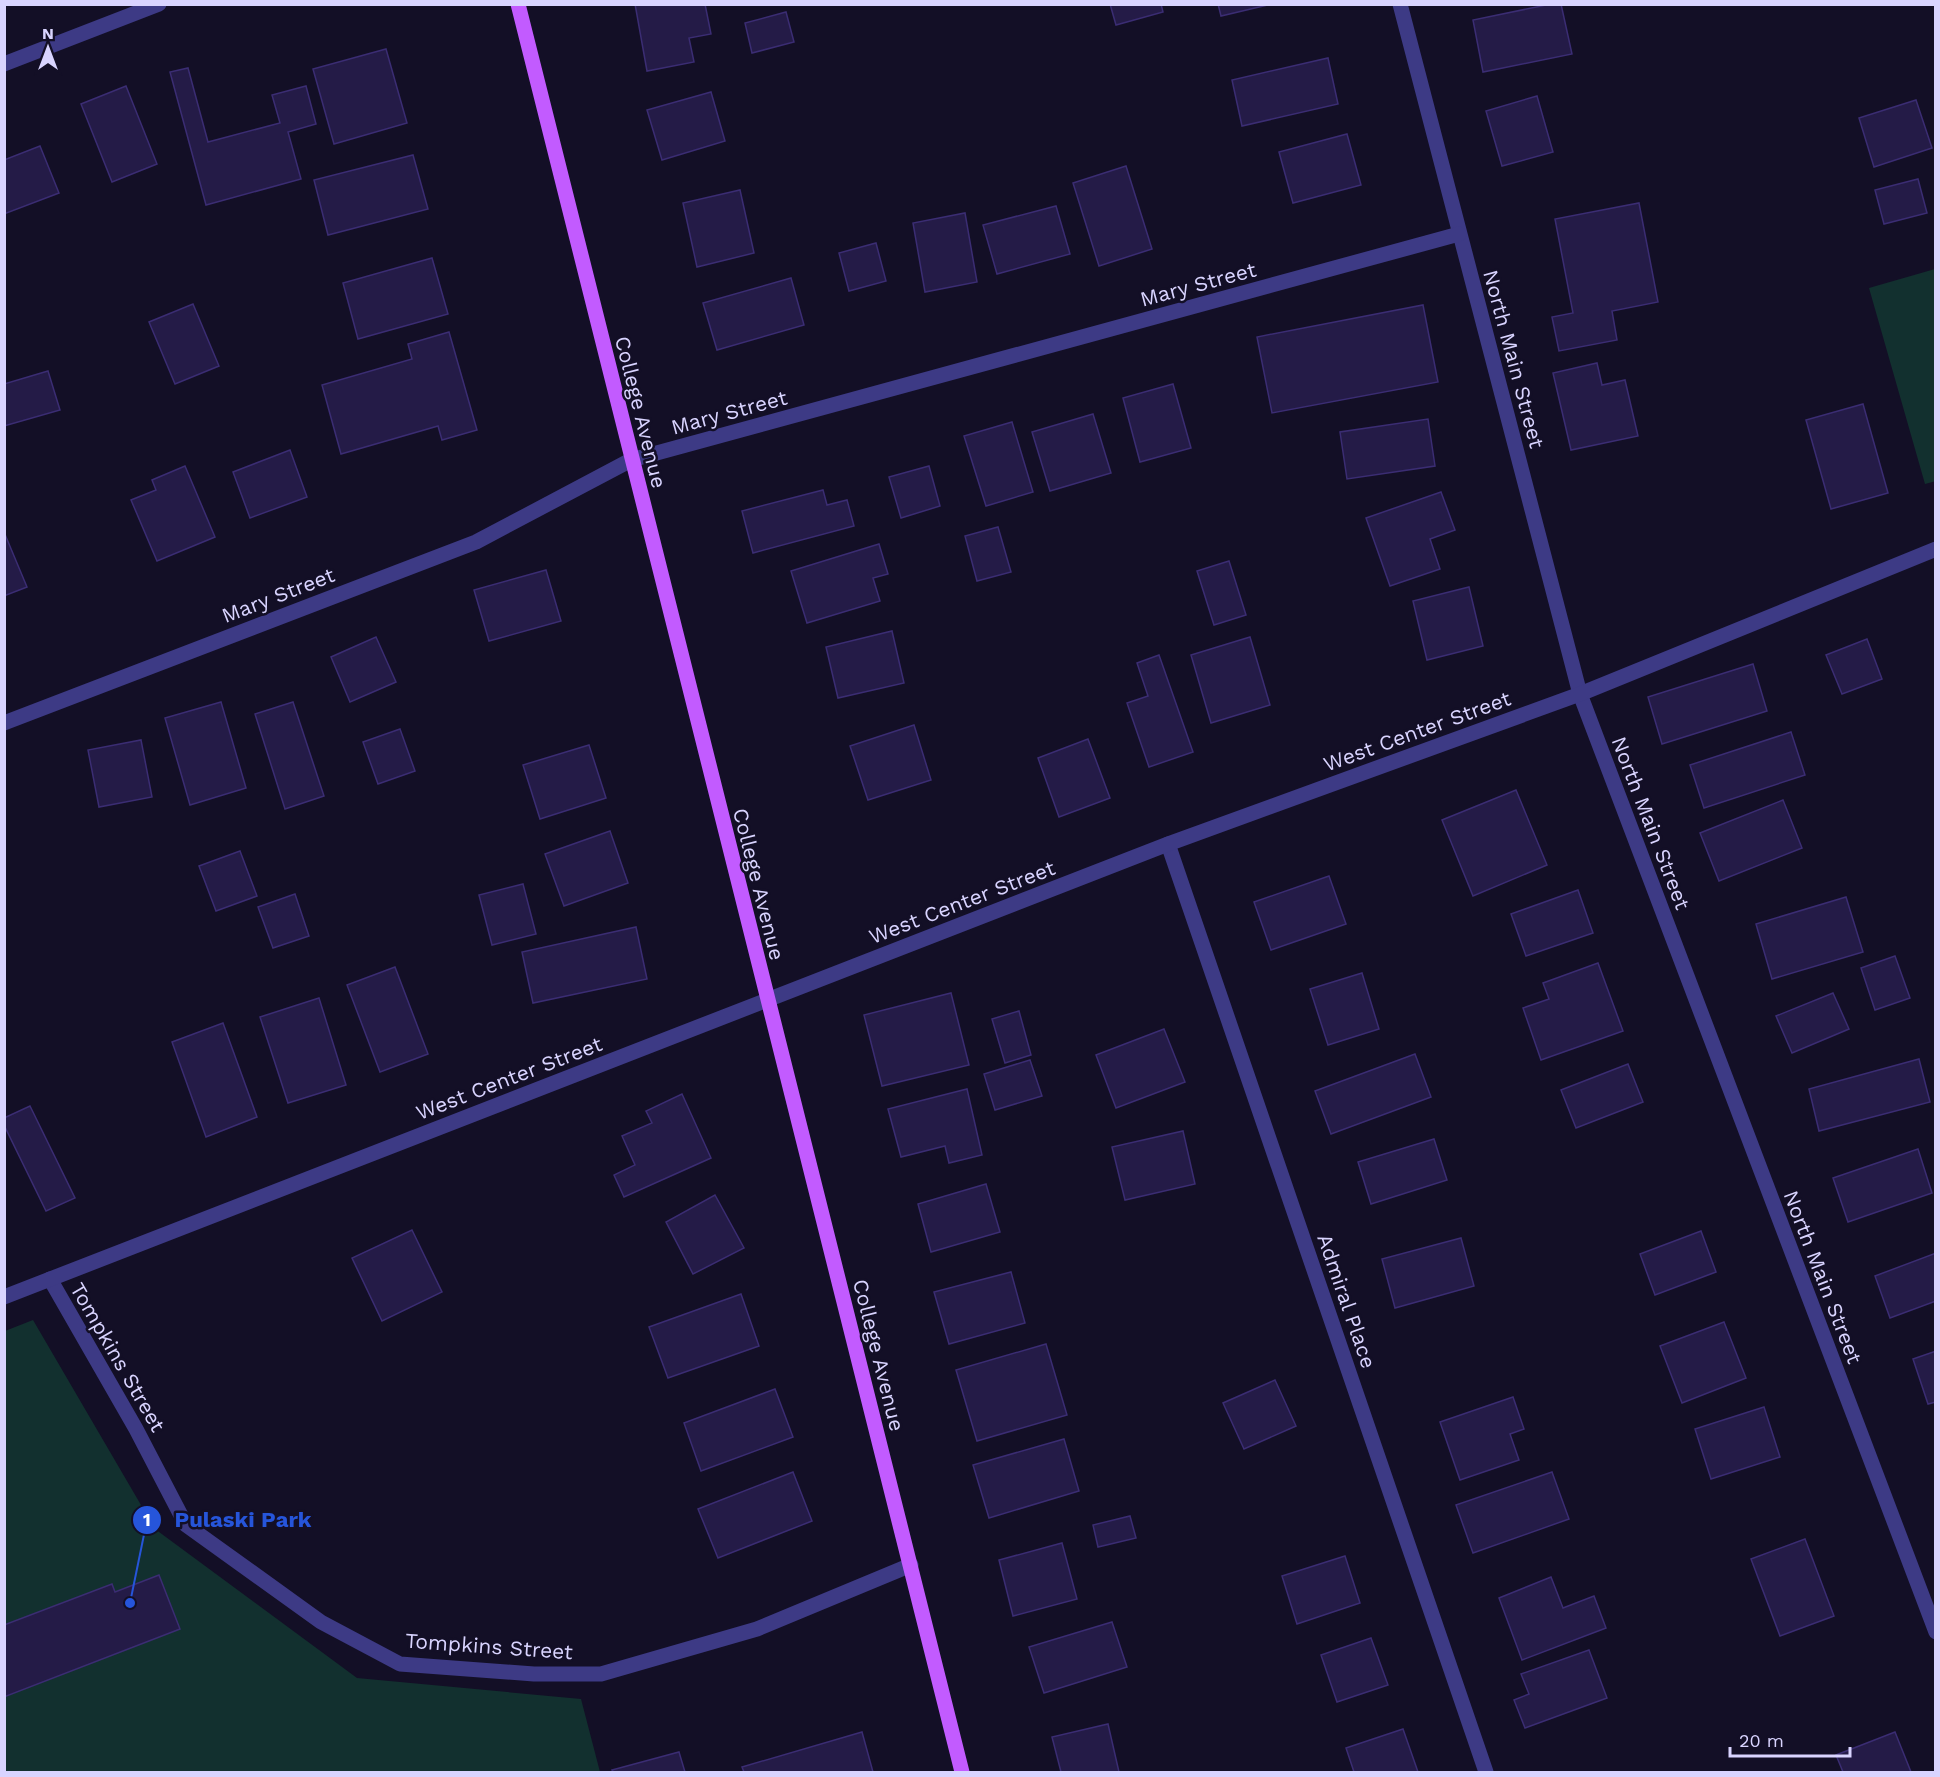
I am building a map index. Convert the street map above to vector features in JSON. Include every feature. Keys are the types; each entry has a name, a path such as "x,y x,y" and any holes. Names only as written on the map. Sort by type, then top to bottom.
{"main road":[{"name":"College Avenue","path":"518,4 962,1773"}],"street":[{"path":"4,64 159,4"},
{"name":"North Main Street","path":"1400,4 1580,694 1935,1632"},
{"name":"Mary Street","path":"4,723 476,542 631,460 1459,234"},
{"name":"West Center Street","path":"4,1296 1168,844 1580,694 1935,549"},
{"name":"Admiral Place","path":"1168,844 1486,1773"},
{"name":"Tompkins Street","path":"50,1279 136,1429 186,1525 321,1622 400,1664 534,1674 601,1674 757,1629 911,1564"}],"green space":[{"path":"1935,269 1936,481 1925,484 1869,288"},
{"path":"33,1320 155,1529 357,1678 581,1699 600,1772 5,1772 5,1331"}],"building":[{"path":"635,4 705,4 711,34 689,38 694,62 647,71"},
{"path":"1110,4 1161,4 1163,12 1116,25"},
{"path":"1218,4 1272,4 1221,16"},
{"path":"1561,4 1572,54 1483,72 1473,20"},
{"path":"786,12 794,42 752,53 745,23"},
{"path":"386,49 407,123 334,144 313,69"},
{"path":"1328,58 1338,104 1242,126 1232,80"},
{"path":"188,68 208,142 280,123 272,95 306,86 316,124 288,132 301,179 206,205 170,72"},
{"path":"126,86 157,164 112,182 81,104"},
{"path":"711,92 725,141 662,160 647,110"},
{"path":"1537,96 1553,152 1502,166 1486,111"},
{"path":"1916,100 1932,148 1874,167 1859,118"},
{"path":"1347,134 1361,185 1293,203 1279,152"},
{"path":"40,146 59,193 4,214 4,160"},
{"path":"413,155 428,209 328,235 314,180"},
{"path":"1126,166 1152,249 1099,266 1073,183"},
{"path":"1918,179 1927,213 1884,224 1875,190"},
{"path":"740,190 754,253 697,267 683,203"},
{"path":"1639,203 1658,302 1612,311 1617,340 1559,351 1552,317 1573,313 1555,219"},
{"path":"1056,206 1070,254 997,274 983,225"},
{"path":"965,213 977,282 925,292 913,223"},
{"path":"876,243 886,281 849,291 839,253"},
{"path":"432,258 448,314 358,339 343,283"},
{"path":"791,278 804,325 717,350 703,303"},
{"path":"193,304 219,366 175,384 149,322"},
{"path":"1423,305 1438,382 1272,413 1257,337"},
{"path":"449,332 477,430 442,440 438,426 341,454 322,385 412,359 408,344"},
{"path":"1597,363 1602,385 1625,380 1638,436 1571,450 1553,373"},
{"path":"48,371 60,410 4,426 4,384"},
{"path":"1173,384 1191,448 1140,462 1123,398"},
{"path":"1863,404 1888,493 1831,509 1806,420"},
{"path":"1093,414 1111,473 1050,491 1032,432"},
{"path":"1428,419 1435,466 1347,479 1340,432"},
{"path":"1012,422 1033,492 986,506 964,436"},
{"path":"290,450 307,497 250,518 233,472"},
{"path":"185,466 215,537 157,561 131,500 156,490 152,480"},
{"path":"929,466 940,506 901,518 889,477"},
{"path":"823,490 827,505 847,500 854,526 753,553 742,511"},
{"path":"1441,492 1455,530 1430,539 1440,569 1390,586 1366,518"},
{"path":"998,527 1011,572 977,581 965,536"},
{"path":"4,532 27,587 4,596"},
{"path":"879,544 888,574 873,578 880,601 807,623 791,571"},
{"path":"1229,561 1246,615 1214,625 1197,571"},
{"path":"546,570 561,621 489,641 474,590"},
{"path":"1469,587 1483,646 1427,660 1413,601"},
{"path":"892,631 904,683 838,698 826,647"},
{"path":"376,637 396,682 350,702 331,657"},
{"path":"1250,637 1270,705 1211,723 1191,655"},
{"path":"1867,639 1882,679 1842,694 1826,655"},
{"path":"1159,655 1193,752 1149,767 1127,703 1148,696 1137,663"},
{"path":"1753,664 1767,711 1662,744 1648,697"},
{"path":"221,702 246,788 190,805 165,718"},
{"path":"293,702 324,796 285,809 255,714"},
{"path":"914,725 931,780 868,800 850,746"},
{"path":"400,729 415,771 378,784 363,742"},
{"path":"1791,732 1805,775 1704,808 1690,765"},
{"path":"1088,739 1110,798 1059,817 1038,758"},
{"path":"141,740 152,797 99,807 88,750"},
{"path":"589,745 606,798 540,819 523,765"},
{"path":"1516,790 1547,865 1473,896 1442,820"},
{"path":"1783,800 1802,848 1719,881 1700,833"},
{"path":"610,831 628,883 564,906 545,854"},
{"path":"240,851 257,896 216,911 199,866"},
{"path":"1329,876 1346,924 1271,950 1254,902"},
{"path":"523,884 536,934 492,945 479,895"},
{"path":"1578,890 1593,933 1526,956 1511,914"},
{"path":"295,894 309,936 273,948 258,907"},
{"path":"1846,897 1863,952 1772,979 1756,924"},
{"path":"636,927 647,979 533,1003 522,952"},
{"path":"1895,956 1910,998 1875,1010 1861,968"},
{"path":"1598,963 1623,1031 1541,1060 1523,1008 1549,999 1543,983"},
{"path":"395,967 428,1054 380,1072 347,985"},
{"path":"1362,973 1379,1029 1328,1045 1310,989"},
{"path":"951,993 969,1065 882,1086 864,1015"},
{"path":"1833,993 1849,1029 1792,1053 1776,1016"},
{"path":"319,998 346,1085 288,1103 260,1017"},
{"path":"1019,1011 1031,1055 1005,1063 992,1019"},
{"path":"223,1023 257,1117 206,1137 172,1042"},
{"path":"1164,1029 1185,1082 1116,1108 1096,1055"},
{"path":"1415,1054 1431,1097 1331,1134 1315,1091"},
{"path":"1919,1059 1930,1102 1819,1131 1809,1089"},
{"path":"1030,1060 1042,1096 995,1110 984,1074"},
{"path":"1628,1064 1643,1102 1576,1128 1561,1090"},
{"path":"967,1089 982,1155 949,1163 945,1146 901,1157 888,1109"},
{"path":"682,1094 711,1158 624,1197 614,1175 635,1165 622,1136 652,1123 646,1111"},
{"path":"30,1106 75,1198 46,1211 4,1125 4,1118"},
{"path":"1183,1131 1195,1184 1125,1200 1112,1147"},
{"path":"1434,1139 1447,1180 1371,1204 1358,1162"},
{"path":"1918,1149 1932,1193 1848,1222 1833,1178"},
{"path":"986,1184 1000,1232 931,1252 918,1204"},
{"path":"715,1195 744,1248 693,1274 666,1222"},
{"path":"412,1230 442,1292 382,1321 352,1258"},
{"path":"1701,1231 1716,1272 1655,1295 1640,1254"},
{"path":"1461,1238 1474,1286 1395,1308 1382,1259"},
{"path":"1936,1253 1936,1301 1890,1318 1875,1276"},
{"path":"1011,1272 1025,1323 949,1344 934,1292"},
{"path":"741,1294 759,1346 668,1378 649,1327"},
{"path":"1724,1322 1746,1378 1682,1403 1660,1346"},
{"path":"1046,1344 1067,1415 977,1441 956,1370"},
{"path":"1936,1351 1936,1402 1928,1404 1913,1359"},
{"path":"1275,1380 1296,1426 1244,1449 1223,1403"},
{"path":"775,1389 793,1437 701,1471 684,1423"},
{"path":"1513,1397 1524,1429 1510,1434 1519,1460 1460,1480 1440,1422"},
{"path":"1764,1407 1780,1457 1711,1479 1695,1429"},
{"path":"1064,1439 1079,1491 989,1518 973,1465"},
{"path":"793,1472 812,1521 718,1558 698,1509"},
{"path":"1552,1472 1569,1519 1473,1553 1456,1505"},
{"path":"1130,1516 1136,1538 1098,1547 1093,1525"},
{"path":"1805,1539 1834,1616 1780,1636 1751,1559"},
{"path":"1062,1543 1077,1599 1013,1616 999,1560"},
{"path":"1345,1556 1360,1603 1297,1624 1282,1576"},
{"path":"159,1575 180,1629 4,1697 4,1625 112,1584 115,1592"},
{"path":"1551,1577 1563,1608 1594,1596 1606,1628 1522,1660 1499,1598"},
{"path":"1112,1622 1127,1667 1044,1693 1029,1647"},
{"path":"1371,1638 1388,1685 1337,1702 1321,1655"},
{"path":"1589,1650 1607,1698 1525,1728 1514,1700 1529,1694 1521,1674"},
{"path":"1108,1724 1119,1772 1061,1772 1052,1737"},
{"path":"1403,1729 1418,1772 1354,1772 1346,1748"},
{"path":"862,1732 873,1772 744,1772 742,1767"},
{"path":"1895,1732 1911,1772 1843,1772 1836,1755"},
{"path":"679,1752 685,1772 613,1772 612,1770"}],"place":[{"name":"Pulaski Park","path":"130,1603"}]}
